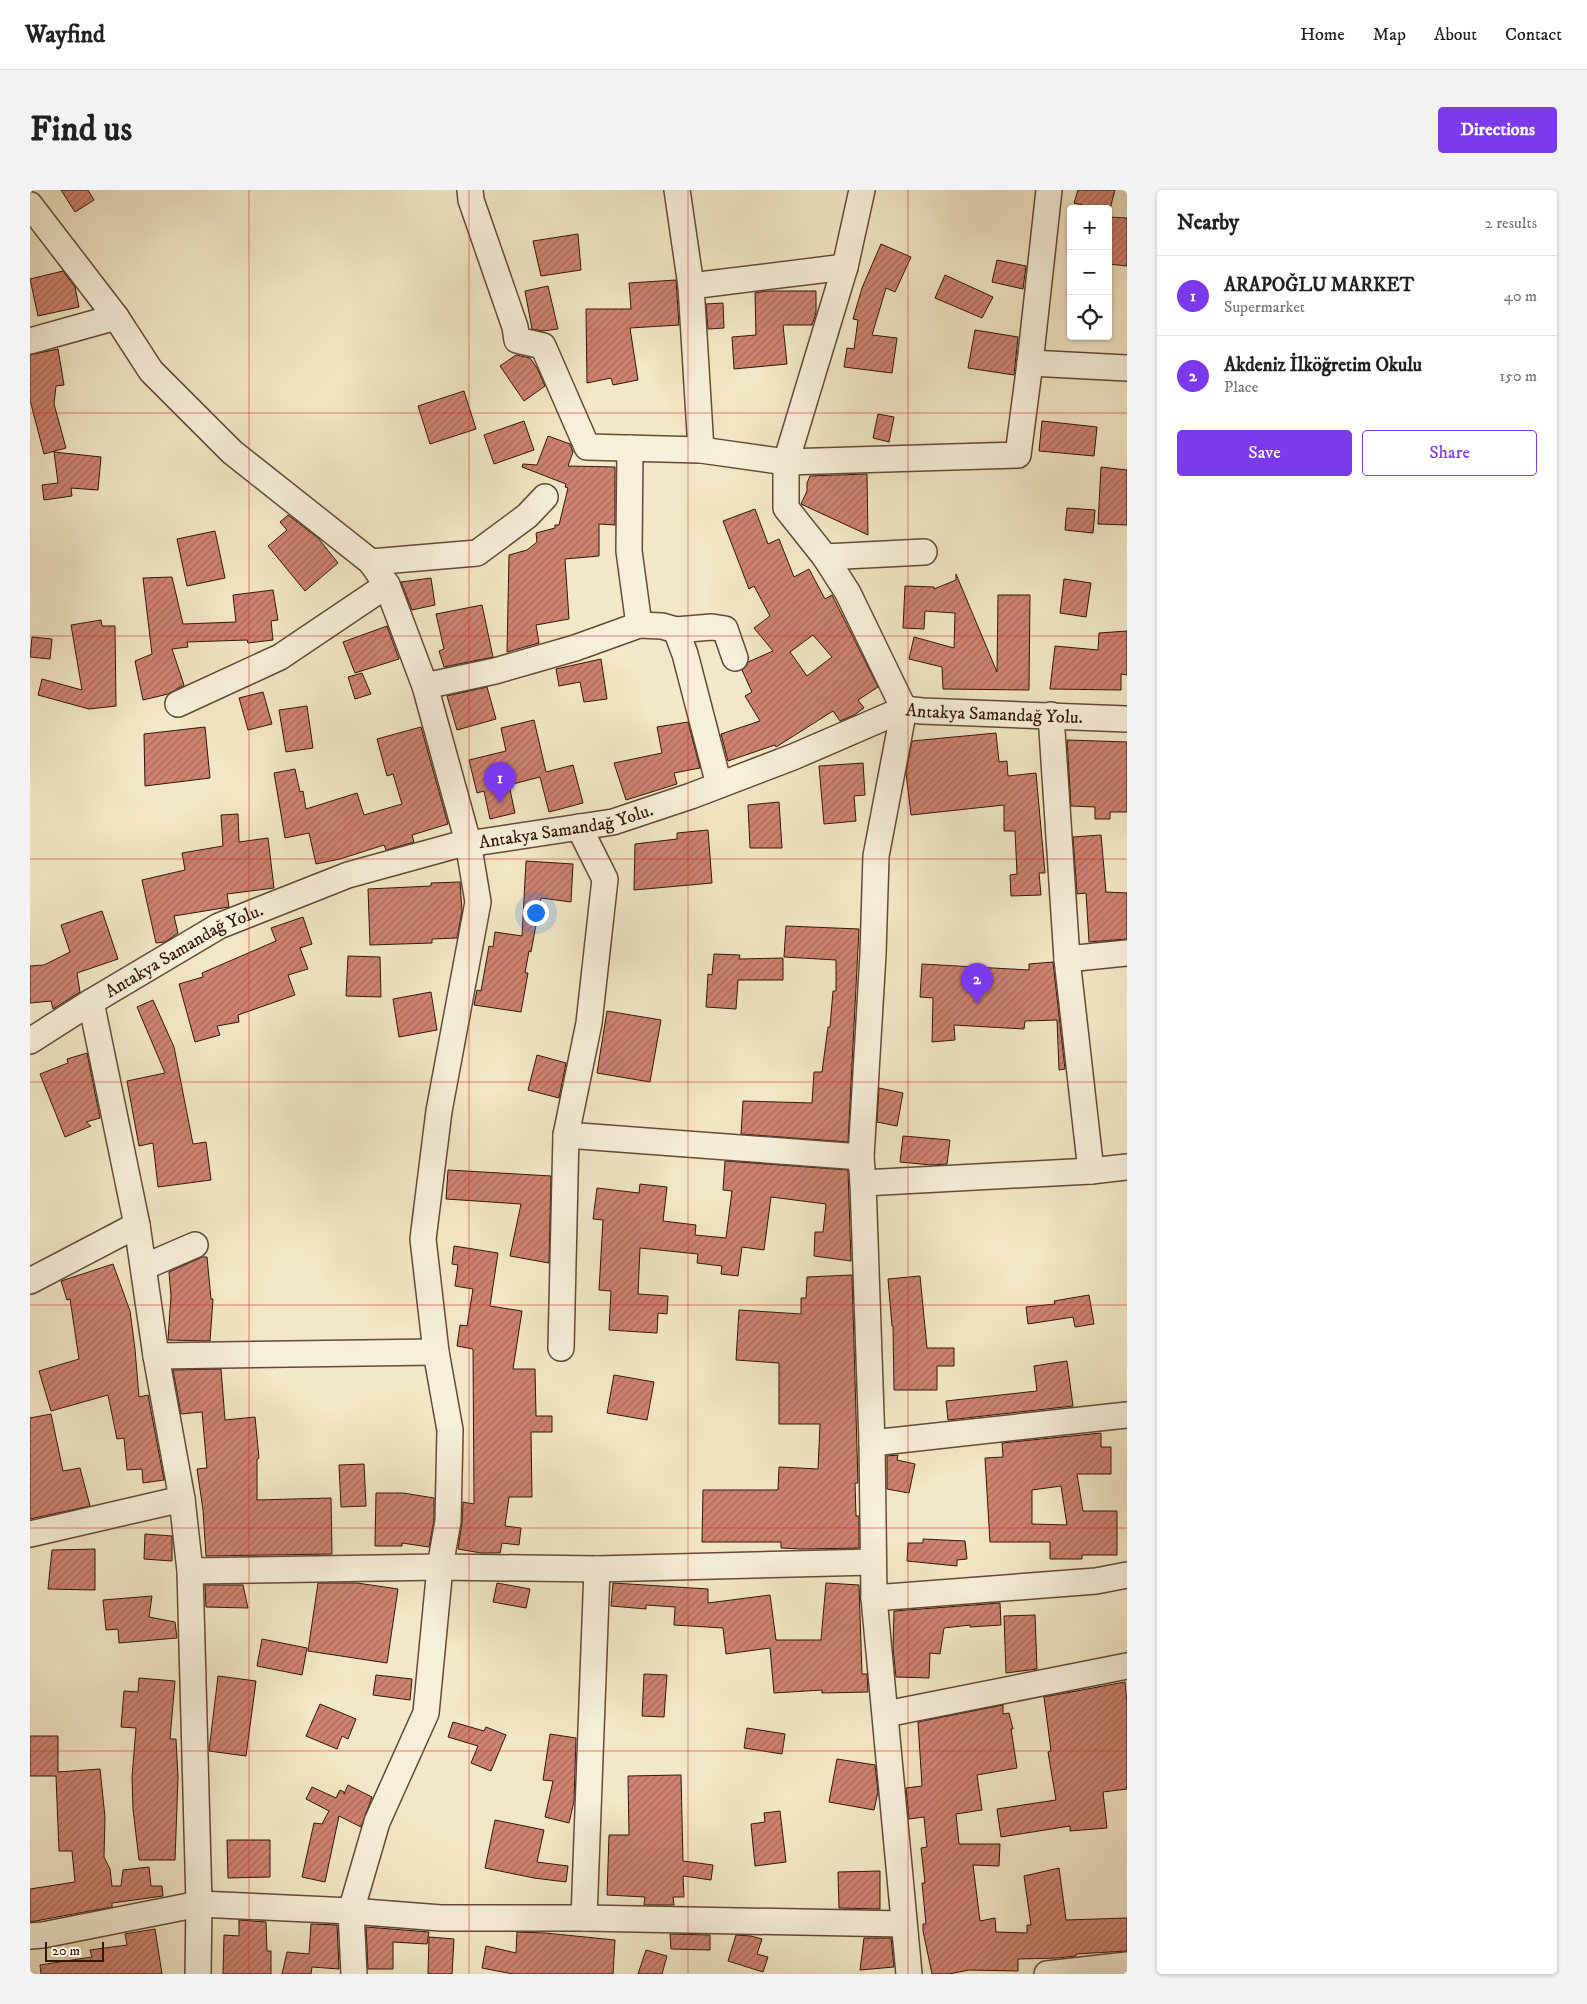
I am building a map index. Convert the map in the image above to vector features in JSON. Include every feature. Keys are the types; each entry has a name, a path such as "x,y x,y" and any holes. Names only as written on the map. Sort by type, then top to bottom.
{"street":[{"path":"470,190 471,200 515,327 517,340 543,346 586,447 701,450 786,462 1018,455 1049,190"},
{"path":"677,190 691,286 701,450"},
{"path":"862,190 845,268 786,462 786,508 825,557 848,593 904,709 876,856 873,954 860,1157 863,1183 872,1443 874,1598 909,1974"},
{"path":"30,205 116,317 151,371 232,452 371,562 386,585 425,686 468,842 478,902 439,1111 423,1239 436,1352 450,1430 448,1521 440,1567 426,1713 377,1822 351,1912 354,1974"},
{"path":"691,286 845,268"},
{"path":"30,341 116,317"},
{"path":"1030,363 1127,368"},
{"path":"630,448 629,551 639,625"},
{"path":"371,562 477,553 527,516 545,497"},
{"path":"825,557 924,552"},
{"path":"178,704 280,657 386,585"},
{"path":"425,686 495,670 575,648 639,625 662,626 676,630 712,627 726,629 735,658"},
{"path":"676,630 685,654 718,785"},
{"name":"Antakya Samandağ Yolu.","path":"30,1041 91,1002 219,926 348,875 468,842 474,843 613,822 793,758 904,709 1127,719"},
{"path":"1051,715 1067,959 1091,1171"},
{"path":"561,1348 566,1135 589,1023 605,879 579,827"},
{"path":"1067,959 1127,953"},
{"path":"91,1002 137,1225 156,1356 182,1499 190,1571 199,1904 198,1974"},
{"path":"566,1135 860,1157"},
{"path":"863,1183 1091,1171 1127,1167"},
{"path":"30,1282 137,1225"},
{"path":"144,1266 195,1244"},
{"path":"156,1356 436,1352"},
{"path":"872,1443 1127,1415"},
{"path":"30,1534 182,1499"},
{"path":"190,1571 440,1567 597,1569 873,1562"},
{"path":"584,1918 597,1569"},
{"path":"874,1598 1096,1581 1127,1575"},
{"path":"886,1714 1127,1666"},
{"path":"30,1936 43,1936 199,1904 441,1918 584,1918 903,1924"},
{"path":"1047,1974 1127,1965"}],"building":[{"path":"61,190 88,190 94,200 75,212"},
{"path":"1078,190 1115,190 1111,205 1082,205 1074,203"},
{"path":"1112,217 1127,218 1127,266 1112,264"},
{"path":"578,234 581,270 541,276 533,241"},
{"path":"881,244 911,257 895,292 886,288 872,335 897,338 892,373 844,367 847,348 854,349 858,320 853,319 862,288"},
{"path":"997,260 1026,266 1023,289 992,282"},
{"path":"63,271 75,287 79,307 38,316 30,279"},
{"path":"945,275 993,297 982,318 935,298"},
{"path":"676,280 679,325 630,328 638,380 613,385 611,378 587,383 586,309 631,309 629,283"},
{"path":"548,286 558,329 543,331 532,329 525,291"},
{"path":"766,291 816,291 816,313 812,325 783,325 787,364 734,369 732,337 756,335 755,293"},
{"path":"723,303 724,328 708,329 706,304"},
{"path":"975,330 1018,337 1014,375 968,368"},
{"path":"58,349 64,385 56,386 54,404 66,448 44,454 30,400 30,355"},
{"path":"516,355 530,358 545,386 524,401 500,366"},
{"path":"464,391 476,429 430,444 418,406"},
{"path":"878,414 894,417 889,442 873,438"},
{"path":"524,421 534,450 494,464 484,435"},
{"path":"1042,421 1097,427 1094,456 1039,451"},
{"path":"548,436 570,444 573,452 568,466 615,467 615,525 599,524 599,556 565,559 569,619 536,625 539,643 507,652 509,555 527,550 537,542 536,533 555,528 555,525 559,525 568,488 565,487 566,484 522,467 523,464 537,465"},
{"path":"54,452 101,457 98,490 71,488 72,496 44,500 42,485 58,483"},
{"path":"1101,467 1127,470 1127,525 1098,524"},
{"path":"867,474 868,535 801,504 807,491 807,483 810,476"},
{"path":"1067,508 1095,510 1093,533 1065,530"},
{"path":"755,509 768,544 779,539 794,577 809,569 825,599 832,595 878,687 858,700 864,708 854,715 840,721 833,711 776,747 775,745 728,761 721,734 760,721 745,696 752,692 742,670 748,662 773,651 754,628 770,616 754,586 749,589 723,521","holes":["813,635 832,657 807,676 790,652"]},
{"path":"288,515 318,538 338,563 305,591 268,546 287,530 280,522"},
{"path":"215,531 225,578 187,586 177,539"},
{"path":"956,574 997,672 998,595 1030,595 1029,690 943,689 942,667 909,659 914,637 954,648 955,613 925,611 924,629 903,628 905,586 934,587 934,589 956,580"},
{"path":"172,577 183,624 236,622 233,595 273,590 278,620 271,621 273,640 248,643 247,640 187,642 188,647 172,649 184,685 168,694 143,700 135,661 152,654 143,578"},
{"path":"431,578 435,605 412,610 401,582"},
{"path":"1064,579 1091,583 1086,617 1060,613"},
{"path":"482,605 493,657 444,667 439,651 444,649 436,614"},
{"path":"101,620 102,626 115,626 116,706 89,709 38,695 42,679 82,690 71,625"},
{"path":"387,626 399,659 355,673 343,642"},
{"path":"1127,631 1127,675 1121,674 1121,690 1050,689 1055,646 1098,650 1099,633"},
{"path":"32,637 52,639 50,659 30,657"},
{"path":"601,659 607,699 584,702 580,682 559,686 556,669"},
{"path":"362,673 371,694 355,699 348,677"},
{"path":"487,687 496,719 457,730 447,696"},
{"path":"263,692 272,724 248,730 239,698"},
{"path":"307,706 313,748 286,752 279,710"},
{"path":"534,720 546,772 573,765 583,803 549,812 540,777 509,785 515,813 490,819 484,791 477,793 469,760 506,751 501,728"},
{"path":"688,722 700,768 674,773 677,784 626,800 614,763 662,753 657,727"},
{"path":"205,727 210,778 145,786 144,734"},
{"path":"421,727 448,824 412,835 414,842 386,850 384,845 340,859 316,864 309,833 285,838 274,773 295,769 300,792 303,791 306,809 357,793 364,815 402,804 393,774 387,776 377,739"},
{"path":"996,733 999,762 1007,761 1008,776 1036,773 1045,873 1039,873 1041,895 1011,896 1010,875 1017,874 1015,831 1004,831 1004,805 911,815 906,773 912,741"},
{"path":"1067,740 1127,742 1127,812 1110,812 1110,819 1095,819 1095,807 1071,806"},
{"path":"863,763 865,795 854,796 856,821 824,824 819,766"},
{"path":"779,802 782,848 750,848 748,805"},
{"path":"238,814 239,842 268,838 274,888 227,894 229,907 174,916 178,933 165,942 156,943 142,880 185,870 182,853 223,846 221,815"},
{"path":"708,830 712,883 634,890 635,844 677,839 677,833"},
{"path":"1101,835 1106,892 1127,893 1127,939 1089,942 1086,893 1077,894 1073,837"},
{"path":"526,861 573,864 571,902 541,898 525,973 528,973 521,1012 474,1005 477,990 481,991 489,946 493,947 495,932 522,936"},
{"path":"460,882 462,911 457,938 432,939 432,943 370,945 368,889 431,886 431,883"},
{"path":"102,911 118,959 77,973 80,992 53,1009 51,1001 30,1003 30,966 44,965 70,952 61,925"},
{"path":"303,917 312,944 300,948 308,969 288,975 295,995 238,1015 239,1022 217,1026 220,1035 195,1042 179,984 203,977 202,973 276,941 271,928"},
{"path":"786,926 859,929 848,1142 741,1134 743,1101 812,1103 814,1072 822,1072 828,1027 830,1027 833,991 836,991 836,960 784,957"},
{"path":"714,954 740,955 739,959 783,958 783,980 738,980 736,1009 706,1007 708,974 712,975"},
{"path":"348,956 380,957 381,997 346,996"},
{"path":"1053,962 1065,1069 1059,1070 1057,1020 1025,1021 1024,1029 954,1025 955,1040 932,1042 933,998 920,997 922,964 1029,970 1029,964"},
{"path":"431,992 437,1030 399,1037 393,999"},
{"path":"153,1000 174,1047 193,1144 206,1142 211,1180 158,1187 153,1143 139,1146 127,1081 165,1073 137,1007"},
{"path":"607,1011 661,1020 650,1082 597,1073"},
{"path":"87,1053 100,1118 86,1122 91,1126 65,1137 40,1074 68,1063 67,1059"},
{"path":"537,1055 566,1063 559,1098 528,1090"},
{"path":"879,1088 903,1093 897,1126 877,1122"},
{"path":"903,1136 950,1140 947,1164 931,1165 900,1162"},
{"path":"725,1161 848,1170 851,1261 814,1256 815,1232 823,1232 826,1204 771,1197 764,1250 742,1247 738,1276 721,1274 722,1266 697,1263 698,1254 640,1248 638,1294 668,1296 667,1314 658,1313 657,1333 609,1330 611,1291 599,1290 603,1220 593,1219 597,1188 639,1193 640,1184 667,1187 663,1221 696,1225 695,1235 726,1238 732,1191 723,1190"},
{"path":"448,1170 551,1176 549,1263 510,1256 521,1204 446,1199"},
{"path":"454,1246 498,1253 490,1306 522,1311 513,1369 535,1369 536,1416 552,1416 552,1432 531,1432 532,1497 509,1497 505,1526 521,1528 519,1545 502,1543 500,1553 481,1553 458,1549 463,1502 474,1504 473,1349 457,1346 460,1325 467,1326 473,1289 455,1286 458,1265 452,1264"},
{"path":"202,1257 207,1257 211,1299 213,1299 210,1341 168,1340 171,1296 169,1272"},
{"path":"113,1264 130,1311 139,1397 148,1395 164,1480 143,1483 142,1469 127,1470 124,1438 117,1439 108,1395 51,1411 39,1371 79,1359 70,1299 67,1300 61,1281"},
{"path":"852,1275 858,1483 855,1483 856,1516 859,1516 859,1548 802,1549 781,1548 781,1542 702,1542 703,1490 778,1490 779,1467 818,1469 820,1424 779,1424 779,1363 736,1360 739,1310 801,1314 801,1298 806,1298 807,1277"},
{"path":"920,1276 927,1348 954,1348 954,1366 937,1366 937,1390 894,1390 893,1326 888,1279"},
{"path":"1089,1295 1094,1324 1075,1327 1073,1317 1028,1324 1026,1307 1055,1304 1054,1301"},
{"path":"1067,1361 1073,1406 948,1420 946,1401 1037,1391 1034,1366"},
{"path":"221,1369 225,1420 255,1417 259,1458 257,1459 257,1500 331,1498 332,1554 206,1556 203,1510 197,1469 207,1468 202,1412 181,1414 173,1370"},
{"path":"614,1375 654,1382 647,1420 607,1413"},
{"path":"51,1414 63,1471 80,1468 90,1506 30,1519 30,1418"},
{"path":"1101,1433 1101,1447 1111,1447 1111,1474 1077,1474 1083,1511 1117,1511 1117,1555 1082,1555 1082,1559 1050,1559 1050,1542 990,1542 985,1458 1003,1457 1002,1443","holes":["1061,1486 1067,1525 1032,1524 1032,1490"]},
{"path":"898,1455 897,1460 915,1464 909,1493 887,1489 887,1456"},
{"path":"364,1464 366,1506 341,1507 339,1465"},
{"path":"376,1493 403,1493 434,1498 434,1520 429,1547 402,1543 402,1546 375,1546"},
{"path":"145,1534 172,1536 172,1561 144,1559"},
{"path":"923,1539 965,1541 967,1559 957,1560 957,1566 907,1561 908,1543 923,1543"},
{"path":"95,1549 95,1590 48,1589 52,1550"},
{"path":"318,1583 357,1583 398,1589 387,1663 308,1651"},
{"path":"497,1583 530,1589 526,1608 493,1602"},
{"path":"613,1583 708,1589 708,1603 770,1595 776,1640 821,1640 826,1583 859,1585 862,1674 867,1674 868,1692 822,1693 822,1690 774,1693 770,1648 726,1654 723,1628 674,1625 675,1607 646,1605 646,1609 611,1606"},
{"path":"205,1585 243,1585 248,1608 206,1607"},
{"path":"152,1596 149,1617 175,1622 177,1638 119,1643 118,1629 106,1630 103,1600"},
{"path":"1000,1603 1001,1625 970,1627 970,1625 944,1628 940,1654 930,1653 929,1678 896,1677 893,1648 894,1611"},
{"path":"1035,1615 1037,1669 1006,1673 1004,1616"},
{"path":"262,1639 307,1648 302,1675 257,1666"},
{"path":"644,1674 667,1675 664,1717 642,1716"},
{"path":"376,1675 412,1679 410,1700 373,1695"},
{"path":"218,1676 256,1681 246,1756 209,1751"},
{"path":"139,1678 175,1681 170,1739 176,1739 178,1777 175,1860 139,1860 133,1809 132,1777 136,1728 121,1727 124,1691 138,1692"},
{"path":"1125,1682 1127,1703 1127,1789 1103,1792 1107,1828 1070,1831 1070,1826 1001,1837 997,1809 1056,1800 1048,1752 1051,1751 1044,1697"},
{"path":"320,1704 356,1719 348,1739 342,1736 337,1749 306,1736"},
{"path":"1003,1705 1003,1714 1009,1713 1013,1729 1011,1729 1017,1768 977,1775 982,1810 956,1814 959,1844 1000,1844 999,1866 973,1865 980,1921 995,1918 996,1932 1027,1933 1027,1925 1031,1925 1024,1876 1059,1868 1066,1920 1127,1918 1127,1951 1076,1954 1076,1956 1058,1958 1018,1959 1018,1971 969,1970 949,1974 932,1974 923,1931 923,1924 926,1924 922,1883 925,1883 921,1848 927,1847 924,1817 909,1819 906,1788 922,1786 918,1722"},
{"path":"453,1722 484,1731 486,1727 506,1735 491,1771 471,1763 478,1746 448,1737"},
{"path":"747,1728 785,1734 782,1754 744,1748"},
{"path":"550,1734 576,1738 574,1801 569,1823 545,1817 553,1781 543,1780"},
{"path":"30,1736 58,1736 58,1772 100,1769 105,1817 104,1857 110,1869 112,1886 121,1886 123,1870 149,1867 151,1886 162,1886 163,1896 112,1903 112,1907 30,1922 30,1889 75,1882 72,1851 59,1851 56,1776 30,1776"},
{"path":"837,1759 875,1765 878,1792 874,1810 829,1802"},
{"path":"681,1775 683,1861 713,1865 711,1880 683,1876 684,1897 673,1897 674,1905 644,1905 645,1897 607,1895 609,1835 629,1835 628,1776"},
{"path":"348,1785 372,1797 361,1827 339,1816 325,1882 302,1877 314,1823 322,1824 329,1811 306,1799 312,1787 336,1798 340,1790 344,1794"},
{"path":"780,1811 786,1862 755,1866 751,1824 765,1822 764,1813"},
{"path":"495,1820 544,1830 537,1862 568,1866 566,1882 534,1878 485,1868"},
{"path":"227,1840 270,1840 270,1877 228,1878"},
{"path":"880,1871 880,1909 839,1908 838,1872"},
{"path":"239,1920 266,1922 267,1951 271,1951 271,1974 223,1974 224,1935 239,1936"},
{"path":"311,1924 337,1925 339,1969 312,1967 311,1974 282,1974 287,1952 309,1954"},
{"path":"366,1927 429,1932 427,1944 393,1942 393,1969 368,1969"},
{"path":"155,1929 162,1974 41,1974 40,1965 92,1957 90,1950 127,1945 125,1934"},
{"path":"517,1932 615,1940 613,1974 513,1974 482,1968 486,1946 516,1953"},
{"path":"670,1934 710,1935 710,1950 671,1949"},
{"path":"736,1935 762,1939 757,1954 768,1957 763,1972 728,1961"},
{"path":"429,1937 454,1939 452,1974 428,1974"},
{"path":"864,1938 891,1938 894,1967 860,1970"},
{"path":"646,1950 667,1956 662,1974 638,1974"}],"place":[{"name":"ARAPOĞLU MARKET","path":"500,803"},
{"name":"Akdeniz İlköğretim Okulu","path":"977,1004"}]}
